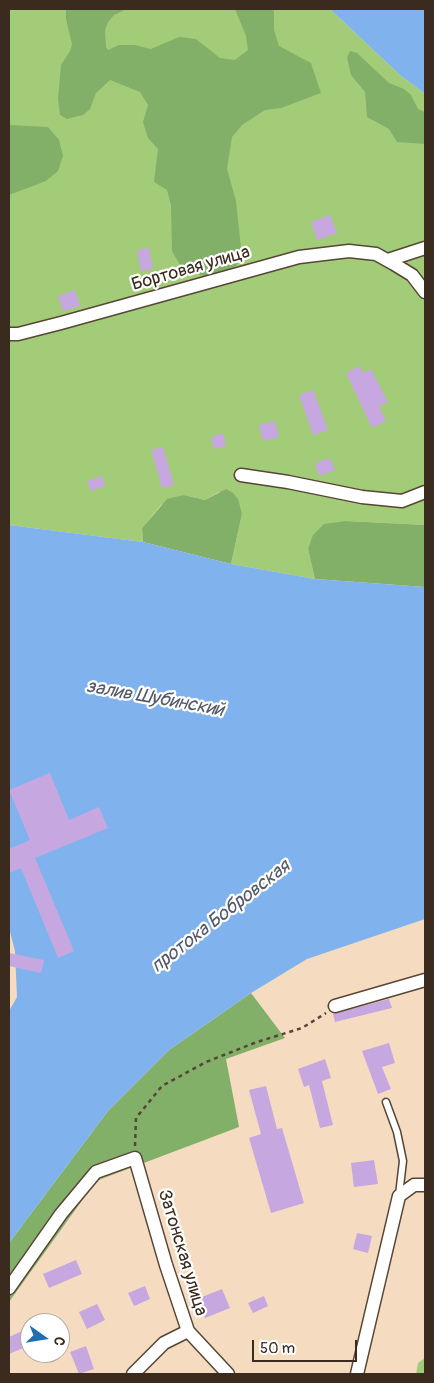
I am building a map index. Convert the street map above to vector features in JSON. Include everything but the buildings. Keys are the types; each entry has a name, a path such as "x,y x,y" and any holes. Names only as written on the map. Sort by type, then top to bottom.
{"street":[{"path":"388,260 425,248"},
{"name":"Бортовая улица","path":"13,334 299,257 349,251 376,254 388,260"},
{"path":"388,260 412,275 425,292"},
{"path":"241,475 288,482 362,497 402,502 425,492"},
{"path":"335,1006 425,980"},
{"path":"9,1288 61,1214 96,1172 135,1158"},
{"name":"Затонская улица","path":"135,1158 166,1265 188,1331 228,1374"},
{"path":"357,1374 399,1196 414,1186 425,1185"},
{"path":"133,1374 164,1343 188,1331"}],"lane":[{"path":"386,1102 397,1132 403,1161 399,1196"}],"path":[{"path":"135,1158 136,1118 162,1086 206,1062 257,1042 302,1028 335,1006"}],"green space":[{"path":"9,9 330,9 400,75 425,94 425,525 346,521 308,549 315,579 231,564 242,514 219,492 205,500 184,495 161,505 142,528 143,542 9,525"},
{"path":"66,9 127,9 114,15 108,22 105,30 106,47 108,50 119,45 135,45 151,49 179,37 196,39 220,58 235,60 248,50 246,36 235,9 271,9 274,11 274,30 279,46 311,63 321,93 281,108 265,110 242,125 232,137 227,169 236,201 241,248 237,265 224,274 208,277 192,273 180,265 172,251 171,205 167,190 154,182 158,149 148,138 143,122 148,105 140,92 110,80 96,93 90,109 83,115 67,119 60,115 58,99 61,65 72,44 66,19"},
{"path":"350,51 357,53 389,83 404,89 411,95 418,109 425,112 425,144 397,142 389,129 367,117 365,92 351,75 347,58"},
{"path":"9,125 48,127 59,140 63,156 58,171 46,181 9,195"},
{"path":"226,489 238,499 242,514 231,564 143,542 142,528 167,499 184,495 205,500"},
{"path":"346,521 425,525 425,587 315,579 308,549 313,535 324,524"},
{"path":"251,993 285,1038 226,1059 239,1127 96,1181 9,1302 9,1243 108,1111 169,1050"},
{"path":"425,1358 425,1374 416,1374 418,1363"}],"water":[{"path":"330,9 425,9 425,94 400,75"},
{"path":"9,525 143,542 231,564 315,579 425,587 425,919 307,959 251,993 169,1050 108,1111 9,1243 9,1011 17,997 15,951 9,928"}],"water label":[{"name":"залив Шубинский","path":"155,699"},
{"name":"протока Бобровская","path":"221,917"}]}
